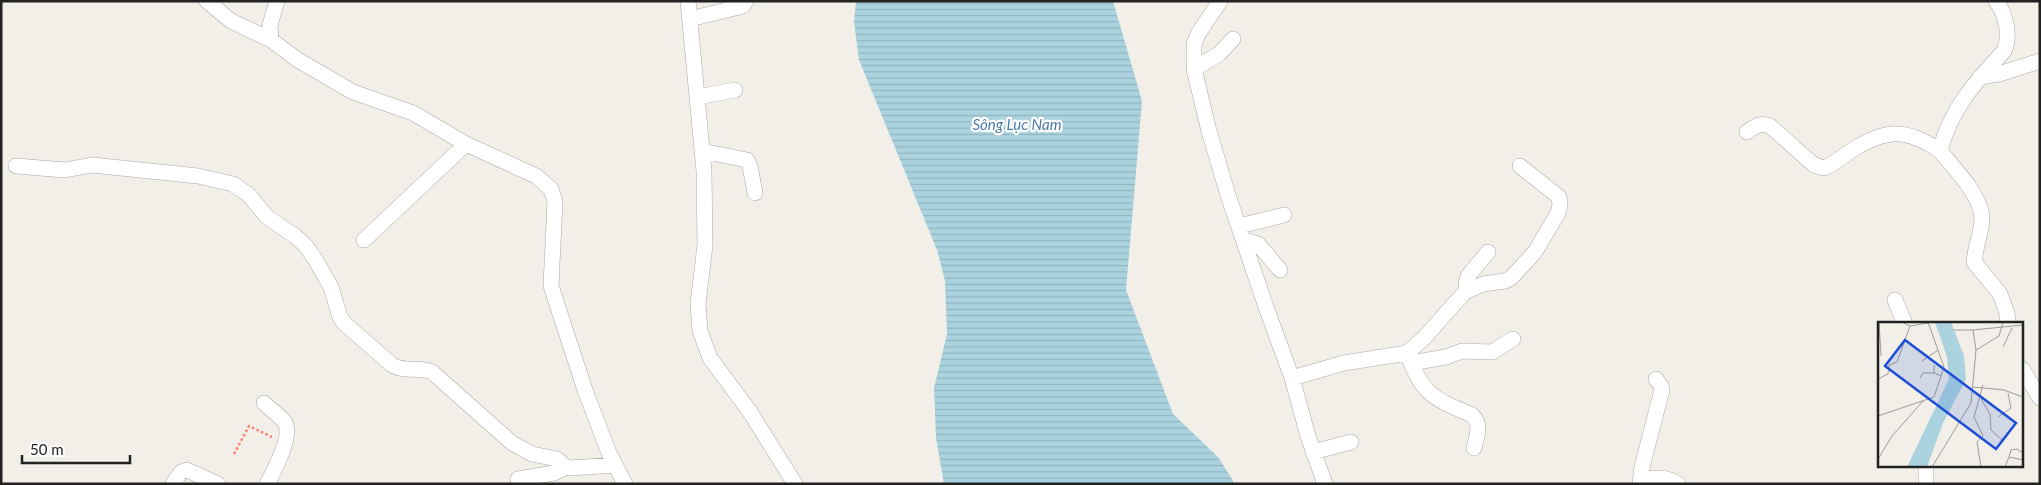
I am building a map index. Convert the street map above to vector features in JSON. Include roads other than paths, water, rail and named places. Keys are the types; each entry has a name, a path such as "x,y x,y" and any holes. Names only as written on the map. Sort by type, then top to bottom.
{"street":[{"path":"207,1 231,21 271,40 298,60 353,92 413,113 466,144 536,176 546,183 554,194 551,286 585,390 624,484"},
{"path":"271,40 270,25 277,1"},
{"path":"688,1 702,151 705,245 698,304 700,331 710,358 750,412 795,484"},
{"path":"690,19 743,6 746,1"},
{"path":"1220,1 1198,34 1194,44 1194,69 1209,132 1266,308 1292,378 1313,452 1325,484"},
{"path":"1940,151 1944,135 1958,106 1980,77 2004,51 2008,43 2007,26 1996,1"},
{"path":"1194,69 1219,54 1233,39"},
{"path":"1980,77 1999,74 2040,61"},
{"path":"697,97 735,90"},
{"path":"1747,132 1757,124 1764,123 1814,164 1824,168 1877,137 1896,133 1923,139 1940,151 1964,180 1981,208 1982,220 1974,262 2000,294 2008,322"},
{"path":"364,240 466,144"},
{"path":"702,151 747,160 755,192"},
{"path":"16,166 65,170 92,165 198,176 233,184 249,195 267,217 306,246 328,282 340,317 392,365 398,368 423,369 432,372 512,443 532,454 557,459 566,467"},
{"path":"1409,358 1459,298 1471,288 1511,278 1534,252 1558,213 1560,206 1559,197 1520,166"},
{"path":"1242,233 1284,215"},
{"path":"1242,233 1258,244 1280,270"},
{"path":"1471,288 1466,284 1468,276 1488,252"},
{"path":"1895,300 1904,322"},
{"path":"1292,378 1344,363 1446,357 1462,350 1492,352 1513,339"},
{"path":"1409,358 1415,373 1431,395 1436,399 1472,414 1476,418 1479,428 1474,448"},
{"path":"2024,374 2040,398"},
{"path":"1656,379 1662,390 1642,467 1640,482 1656,477 1670,479 1678,484"},
{"path":"264,403 285,422 288,429 285,443 267,484"},
{"path":"1313,452 1351,442"},
{"path":"518,480 554,473 566,467 615,464"},
{"path":"1926,468 1926,484"},
{"path":"173,484 181,472 187,470 218,484"}],"water":[{"name":"Sông Lục Nam","path":"856,1 1113,1 1142,101 1126,290 1173,414 1218,457 1235,484 944,484 936,438 934,388 947,334 945,281 937,250 859,60 854,22"}]}
